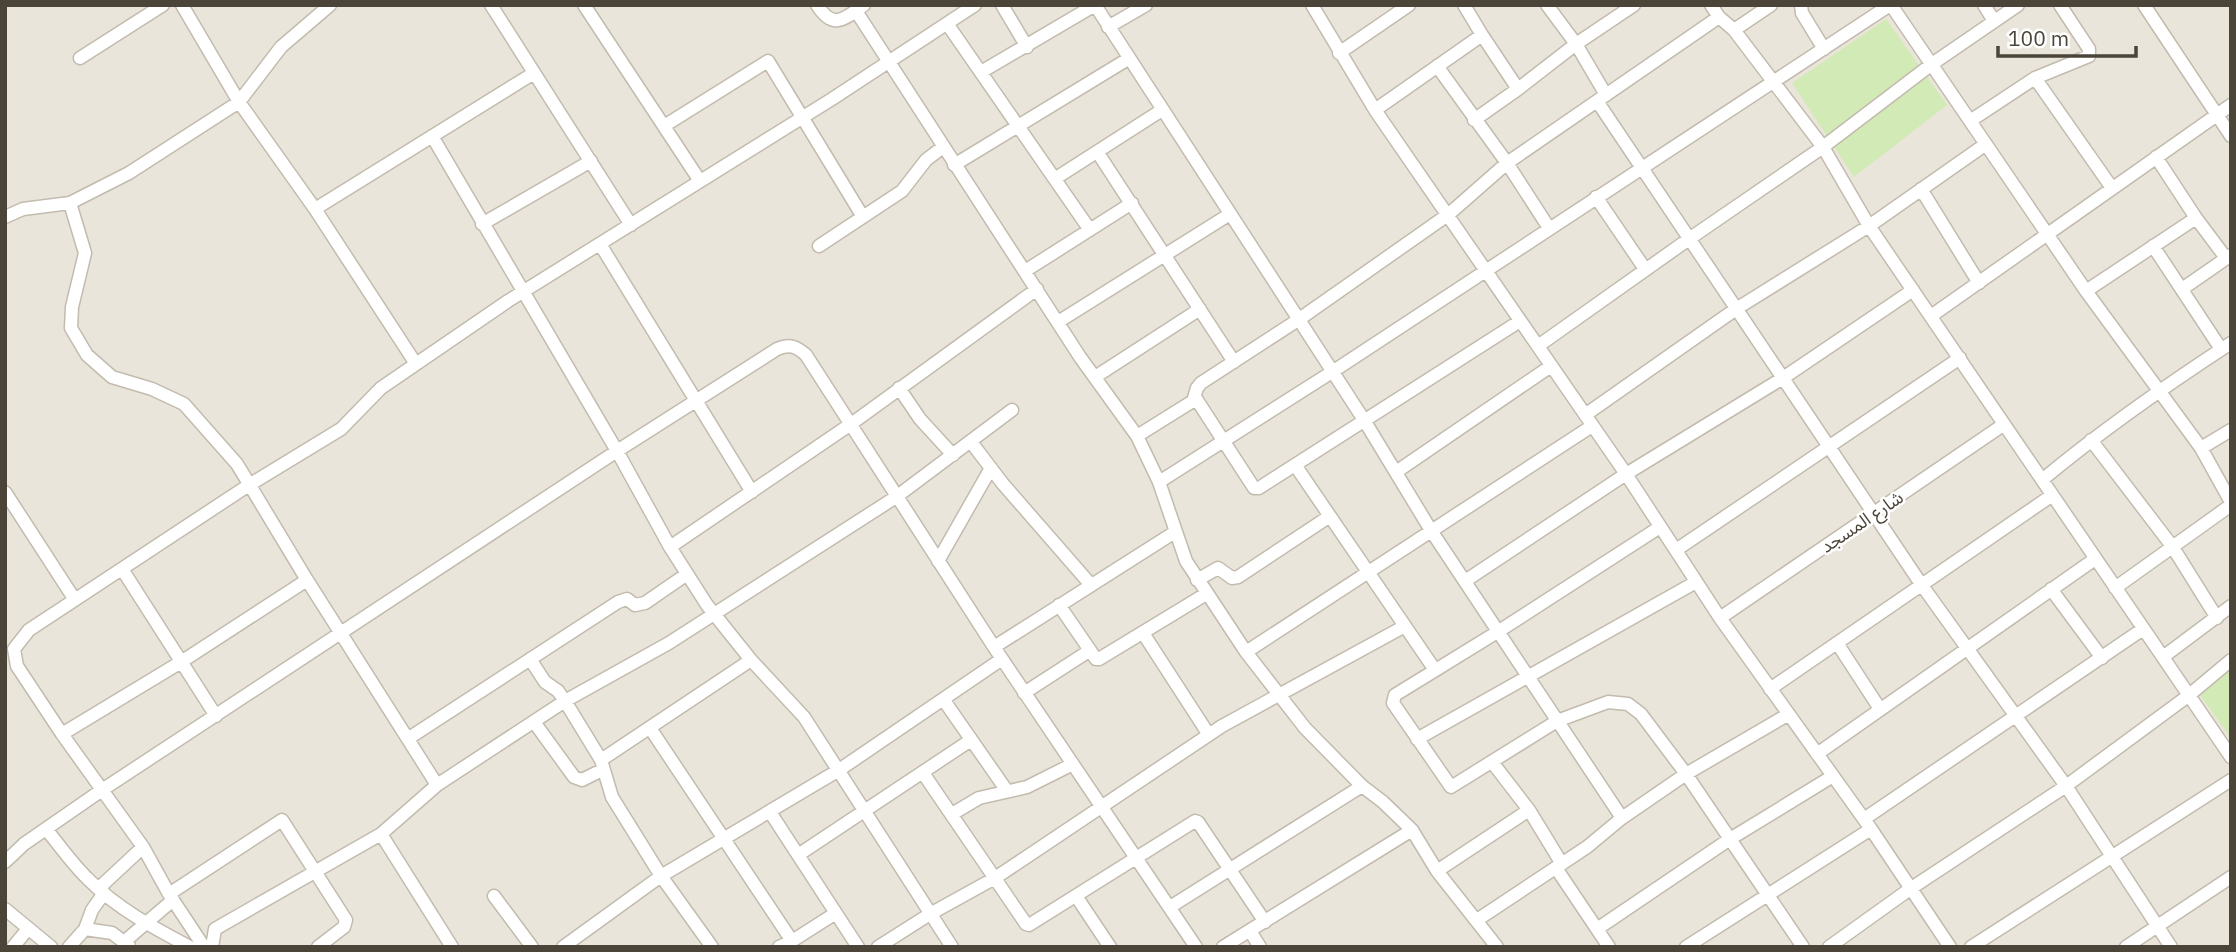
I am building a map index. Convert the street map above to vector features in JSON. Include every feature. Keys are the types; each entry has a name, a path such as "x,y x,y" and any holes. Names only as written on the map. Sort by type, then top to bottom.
{"street":[{"path":"80,58 163,5"},
{"path":"182,5 239,102 315,209 416,364"},
{"path":"5,217 23,209 70,203 129,173 239,102 281,47 330,5"},
{"path":"491,5 631,225"},
{"path":"584,5 700,181"},
{"path":"817,5 825,18 832,22 841,20 860,8 889,63 954,164 1137,436 1159,482 1186,561 1206,594 1246,652 1305,727 1362,786 1412,830 1437,871 1494,943 1479,947"},
{"path":"204,947 171,897 143,847 17,666 14,649 29,631 75,600 249,485 341,429 381,388 523,292 889,63 975,5"},
{"path":"1002,5 1027,47"},
{"path":"981,72 1095,5 1364,420 1432,532 1622,818"},
{"path":"1108,27 1146,5"},
{"path":"1312,5 1375,110 1626,474 1720,618 1868,824 1950,947"},
{"path":"1339,53 1409,5"},
{"path":"1464,5 1518,89"},
{"path":"1547,5 1576,44 1641,168 1921,584 2066,786 2171,947"},
{"path":"1475,120 1576,44 1634,5"},
{"path":"1711,5 1775,82 1823,148 1869,226 2231,757"},
{"path":"1734,30 1771,5"},
{"path":"1801,5 1802,13 1824,49"},
{"path":"1159,482 1487,271 1891,5 2085,291 2201,448 2231,503 2115,588"},
{"path":"1984,5 1994,21"},
{"path":"1538,346 1645,269 1823,148 1932,64 2018,5"},
{"path":"1970,121 2035,78 2089,56 2089,50 2060,5"},
{"path":"2147,6 2231,136"},
{"path":"1137,436 1193,401 1198,386 1449,214 1507,163 1719,17"},
{"path":"948,25 1090,230"},
{"path":"1375,110 1482,35"},
{"path":"954,164 1128,59"},
{"path":"664,126 768,61 863,217"},
{"path":"1437,66 1507,163 1549,228"},
{"path":"315,209 534,73"},
{"path":"2035,78 2112,188"},
{"path":"1931,316 2231,104"},
{"path":"1056,178 1162,110"},
{"path":"432,136 617,451 670,547 713,615 804,717 953,947"},
{"path":"1246,652 1432,532 1736,309 1869,226 1986,144"},
{"path":"819,246 902,191 926,160 943,147"},
{"path":"1098,153 1234,362"},
{"path":"2157,157 2196,218 2229,256 2182,289"},
{"path":"482,224 591,161"},
{"path":"1921,189 1979,283"},
{"path":"1597,197 1645,269"},
{"path":"70,203 85,253 72,307 71,328 87,355 112,377 152,389 184,404 237,464 437,785"},
{"path":"1026,271 1132,203"},
{"path":"1058,322 1230,214"},
{"path":"2085,291 2196,218"},
{"path":"600,244 752,492"},
{"path":"2042,480 2159,390 2226,346 2153,246"},
{"path":"670,547 851,424 1037,289"},
{"path":"1465,582 1626,474 1783,378 1913,290"},
{"path":"1095,377 1200,309"},
{"path":"1195,397 1254,488 1259,488 1520,321"},
{"path":"5,862 24,844 102,790 617,451 777,349 787,346 798,347 806,355 1024,693 1196,947"},
{"path":"1676,550 1960,358"},
{"path":"1396,472 1551,366"},
{"path":"899,388 920,419 953,455"},
{"path":"212,947 215,929 381,834 437,785 565,701 669,643 896,497 1012,410"},
{"name":"شارع المسجد","path":"1720,618 2004,425"},
{"path":"2201,448 2231,430"},
{"path":"2091,440 2172,546 2217,618"},
{"path":"971,442 1091,585"},
{"path":"1295,465 1435,670"},
{"path":"938,561 992,468"},
{"path":"5,492 75,600"},
{"path":"1770,689 2051,496"},
{"path":"1197,580 1218,568 1232,578 1238,577 1330,516"},
{"path":"1660,527 1435,670 1393,698 1393,703 1451,787 1558,721 1608,702 1628,704 1640,714 1686,774 1803,947"},
{"path":"994,647 1175,532"},
{"path":"1817,754 2095,559"},
{"path":"122,569 216,716"},
{"path":"409,738 623,599 640,605 687,574"},
{"path":"62,734 181,662 307,580"},
{"path":"1418,739 1696,582"},
{"path":"2051,589 2102,658"},
{"path":"1059,605 1090,651 1099,659 1206,594"},
{"path":"2164,657 2231,606"},
{"path":"878,947 995,878 1209,735 1405,626"},
{"path":"1686,947 1768,896 2143,629"},
{"path":"1143,633 1209,735"},
{"path":"1837,643 1880,709"},
{"path":"1024,693 1090,651"},
{"path":"530,659 545,682 558,691 565,701 601,765 612,797 661,876 712,947"},
{"path":"563,947 661,876 839,770 1002,659"},
{"path":"534,722 574,777 582,780 650,728 751,660"},
{"path":"1829,947 1910,889 2066,786 2188,696 2231,660"},
{"path":"943,699 1007,791"},
{"path":"1477,920 1559,866 1686,774 1789,714"},
{"path":"650,728 792,941"},
{"path":"799,855 971,740"},
{"path":"1492,762 1529,810 1559,866 1609,947"},
{"path":"952,814 979,798 1035,784 1073,764"},
{"path":"923,773 1029,925 1195,821 1265,922"},
{"path":"1597,929 1730,839 1833,776"},
{"path":"1971,947 2231,779"},
{"path":"1170,907 1362,786"},
{"path":"1437,871 1529,810"},
{"path":"770,813 858,947"},
{"path":"85,929 112,933 127,944 171,897 282,820 346,920 344,927 318,947"},
{"path":"46,830 101,891 146,923 190,947"},
{"path":"1223,947 1412,830"},
{"path":"381,834 452,947"},
{"path":"69,947 85,929 101,891 143,847"},
{"path":"2126,947 2231,877"},
{"path":"494,896 532,947"},
{"path":"1076,896 1110,947"},
{"path":"5,909 27,930 51,947"},
{"path":"779,947 836,913"},
{"path":"13,947 27,930"},
{"path":"1250,931 1260,947"}],"shaded area":[{"path":"5,5 2231,5 2231,947 5,947"}],"green space":[{"path":"1886,19 1947,105 1854,177 1792,83"},
{"path":"2231,665 2231,738 2197,691"}]}
